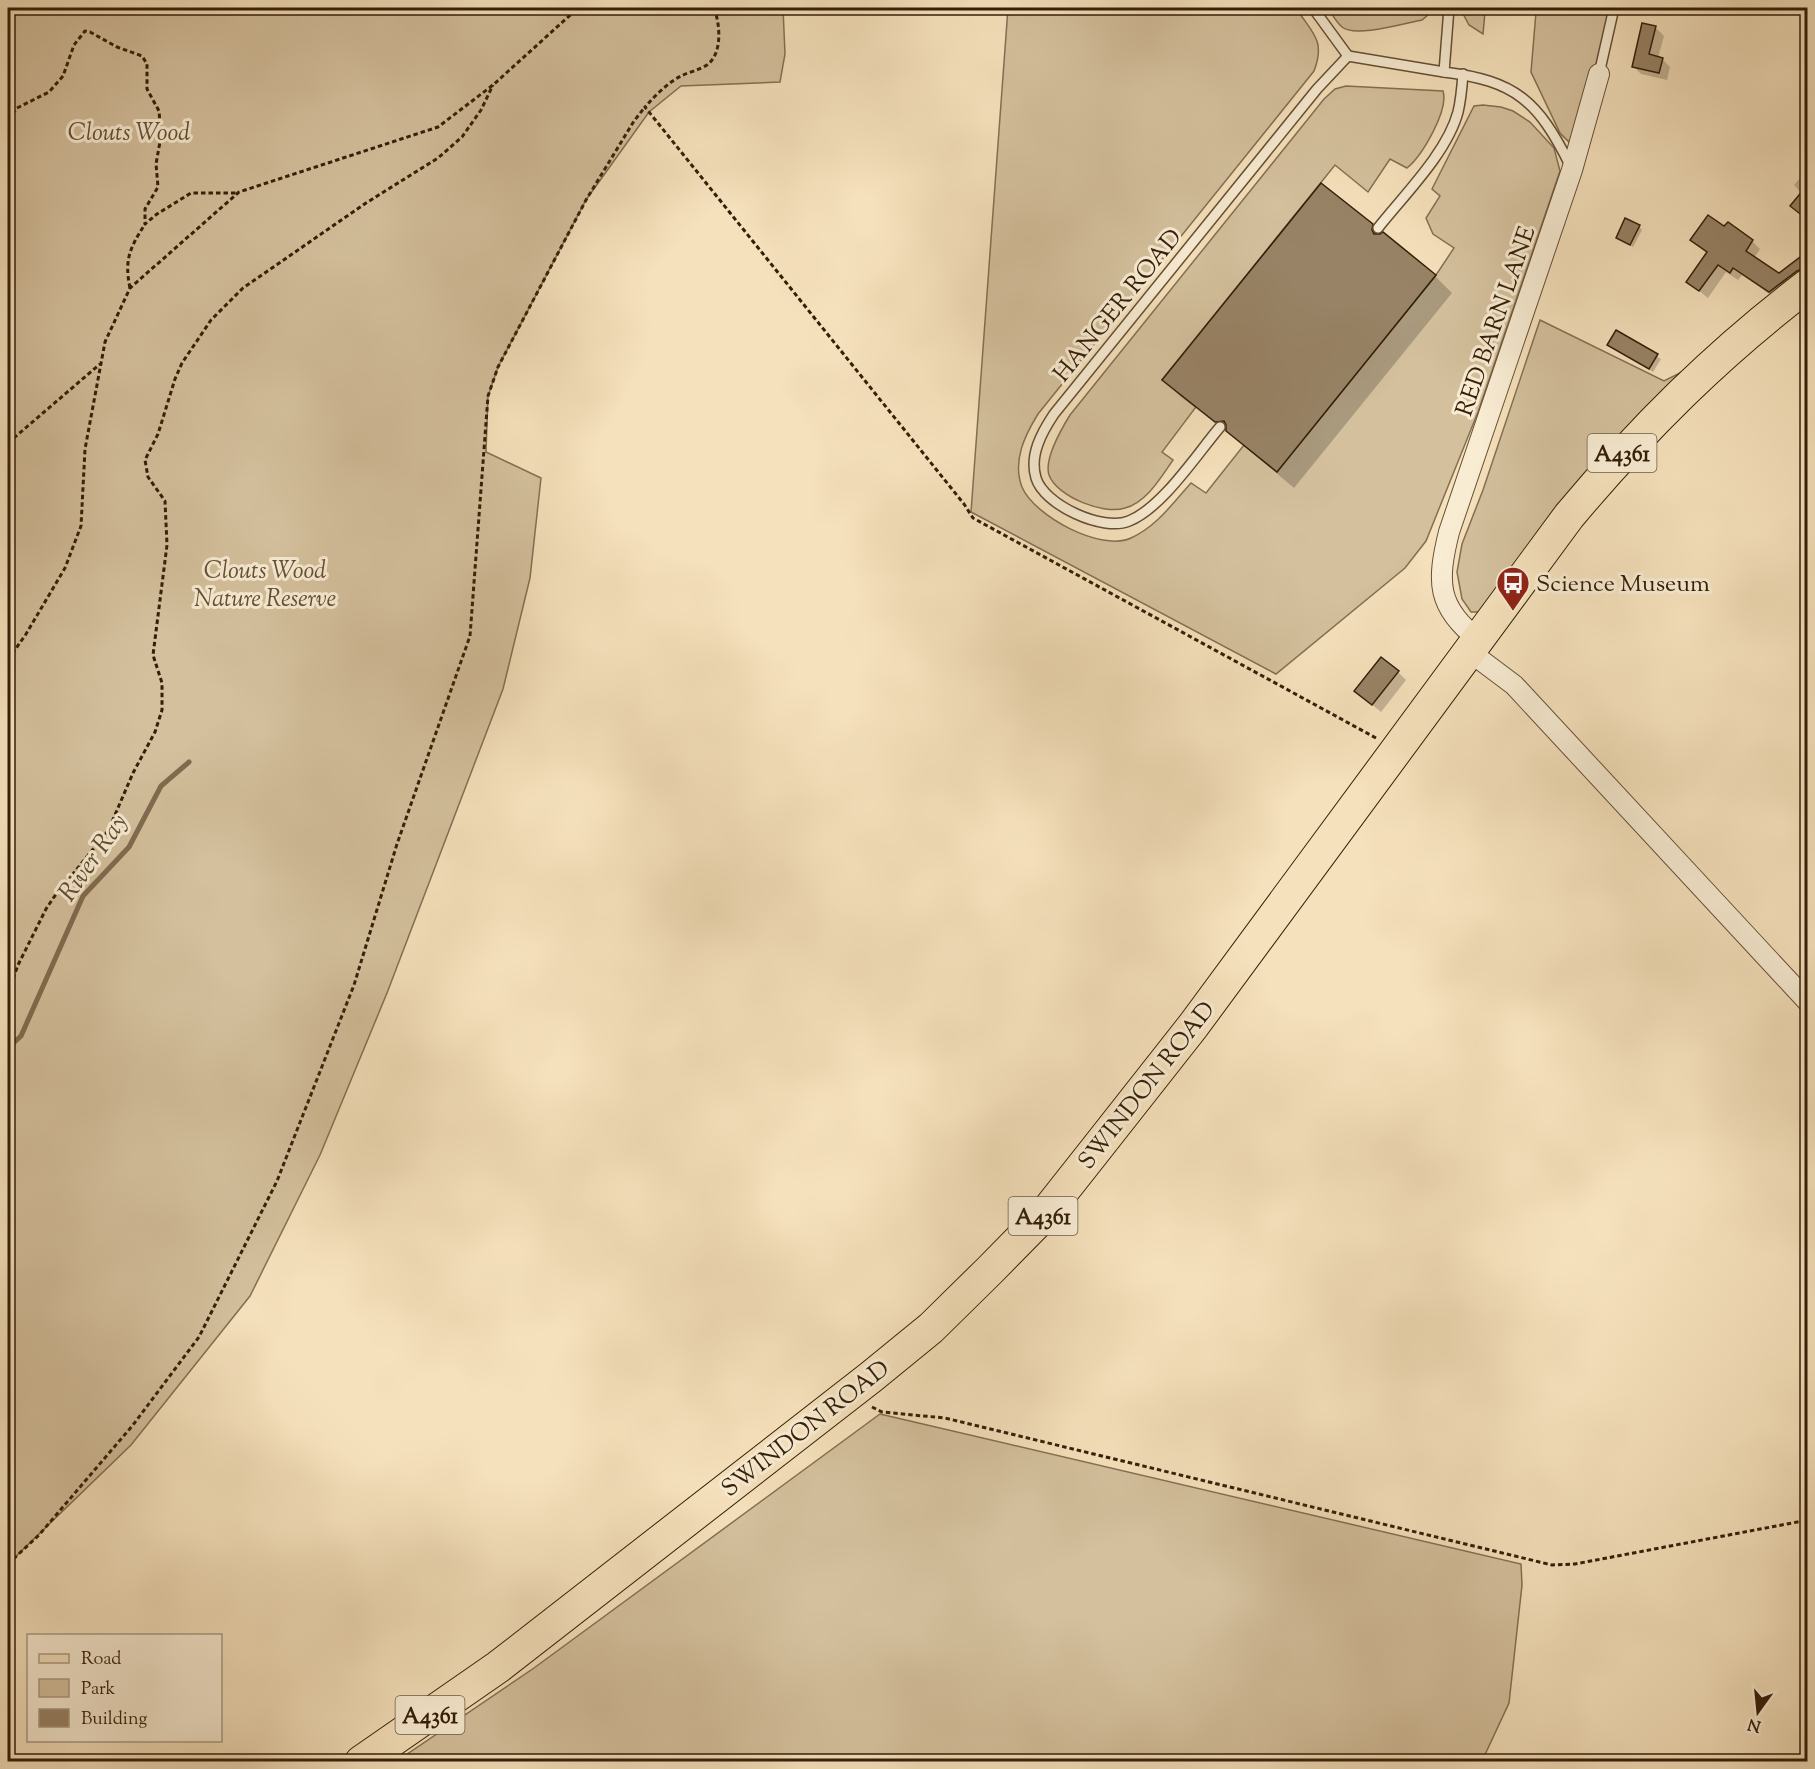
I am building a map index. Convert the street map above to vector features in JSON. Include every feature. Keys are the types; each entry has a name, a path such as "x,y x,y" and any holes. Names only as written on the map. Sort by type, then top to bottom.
{"main road":[{"name":"SWINDON ROAD","path":"361,1761 498,1667 855,1390 931,1328 1044,1215 1193,1026 1569,516 1619,456 1674,400 1739,339 1808,285"}],"street":[{"name":"RED BARN LANE","path":"1599,74 1572,170 1449,532 1441,569 1442,585 1446,600 1456,620 1474,646 1514,685 1808,1002"}],"lane":[{"path":"1313,8 1347,57 1463,74 1508,88 1537,111 1561,145 1572,170"},
{"path":"1444,72 1449,8"},
{"name":"RED BARN LANE","path":"1599,74 1614,8"},
{"name":"HANGER ROAD","path":"1220,427 1166,492 1148,510 1126,523 1112,524 1085,519 1053,500 1036,479 1035,457 1038,442 1054,414 1317,89 1347,57"},
{"path":"1377,228 1428,165 1449,132 1458,113 1463,74"}],"path":[{"path":"130,288 126,271 132,245 145,224 157,214 191,193 237,193 438,126 493,85 578,8"},
{"path":"8,1564 39,1535 133,1425 199,1337 277,1181 354,985 397,844 470,636 488,396 498,367 586,200 634,121 645,106 679,77 706,66 710,62 716,49 719,29 714,8"},
{"path":"8,120 17,108 49,92 63,76 74,45 85,31 142,56 147,64 147,89 159,111 161,136 156,164 158,187 145,209 145,224"},
{"path":"8,993 18,965 46,909 108,831 133,772 155,732 162,710 162,683 153,655 167,545 165,501 148,477 145,460 158,434 182,363 211,320 243,288 366,202 438,158 462,137 481,110 493,85"},
{"path":"645,106 973,518 1384,742"},
{"path":"8,660 65,568 81,525 85,449 105,342 130,288 237,193"},
{"path":"8,443 101,363"},
{"path":"855,1390 874,1409 882,1412 945,1418 1552,1565 1575,1564 1808,1520"}],"green space":[{"name":"Clouts Wood Nature Reserve","path":"8,8 783,8 785,54 780,82 681,86 649,112 586,200 498,367 488,396 486,452 541,478 530,578 503,689 387,993 320,1155 250,1296 131,1445 8,1564"},
{"path":"1008,8 1296,8 1316,37 1318,44 1314,71 1038,414 1025,439 1018,468 1022,487 1029,498 1054,520 1086,536 1118,541 1140,533 1164,514 1191,483 1206,493 1244,445 1277,472 1436,275 1454,248 1433,234 1426,218 1440,196 1432,189 1474,106 1501,107 1513,111 1530,122 1554,148 1560,171 1478,412 1426,541 1405,568 1276,674 971,512"},
{"path":"1328,8 1432,8 1422,20 1358,31 1342,27"},
{"path":"1460,8 1504,8 1504,13 1485,12 1483,34 1469,25"},
{"path":"1516,8 1610,8 1594,73 1572,145 1560,133 1531,72 1536,12 1516,10"},
{"path":"1346,86 1443,91 1444,99 1438,121 1420,154 1407,168 1390,159 1368,192 1335,165 1162,380 1196,407 1162,452 1173,460 1147,495 1133,505 1116,509 1105,509 1071,497 1054,483 1048,468 1055,444 1070,415 1324,99 1335,89"},
{"path":"1540,320 1664,381 1694,366 1484,612 1471,612 1462,599 1457,572 1462,544 1483,490"},
{"path":"880,1414 1521,1564 1522,1585 1509,1703 1482,1761 397,1761 534,1668"}],"building":[{"path":"1642,23 1656,26 1649,54 1663,58 1659,73 1632,67"},
{"path":"1321,183 1373,224 1374,234 1383,232 1436,275 1277,472 1226,431 1224,421 1215,422 1162,380"},
{"path":"1808,184 1808,220 1790,206"},
{"path":"1708,215 1724,226 1728,222 1753,240 1746,251 1779,273 1808,251 1808,267 1797,271 1769,292 1733,268 1730,273 1718,265 1699,291 1686,282 1707,252 1690,240"},
{"path":"1625,218 1640,225 1630,245 1616,238"},
{"path":"1616,330 1658,354 1649,369 1607,345"},
{"path":"1381,657 1399,671 1372,705 1354,691"}],"waterway":[{"name":"River Ray","path":"8,1048 21,1036 83,896 129,847 161,786 189,762"}],"place":[{"name":"Science Museum","path":"1513,612"}],"park label":[{"name":"Clouts Wood","path":"129,132"}]}
